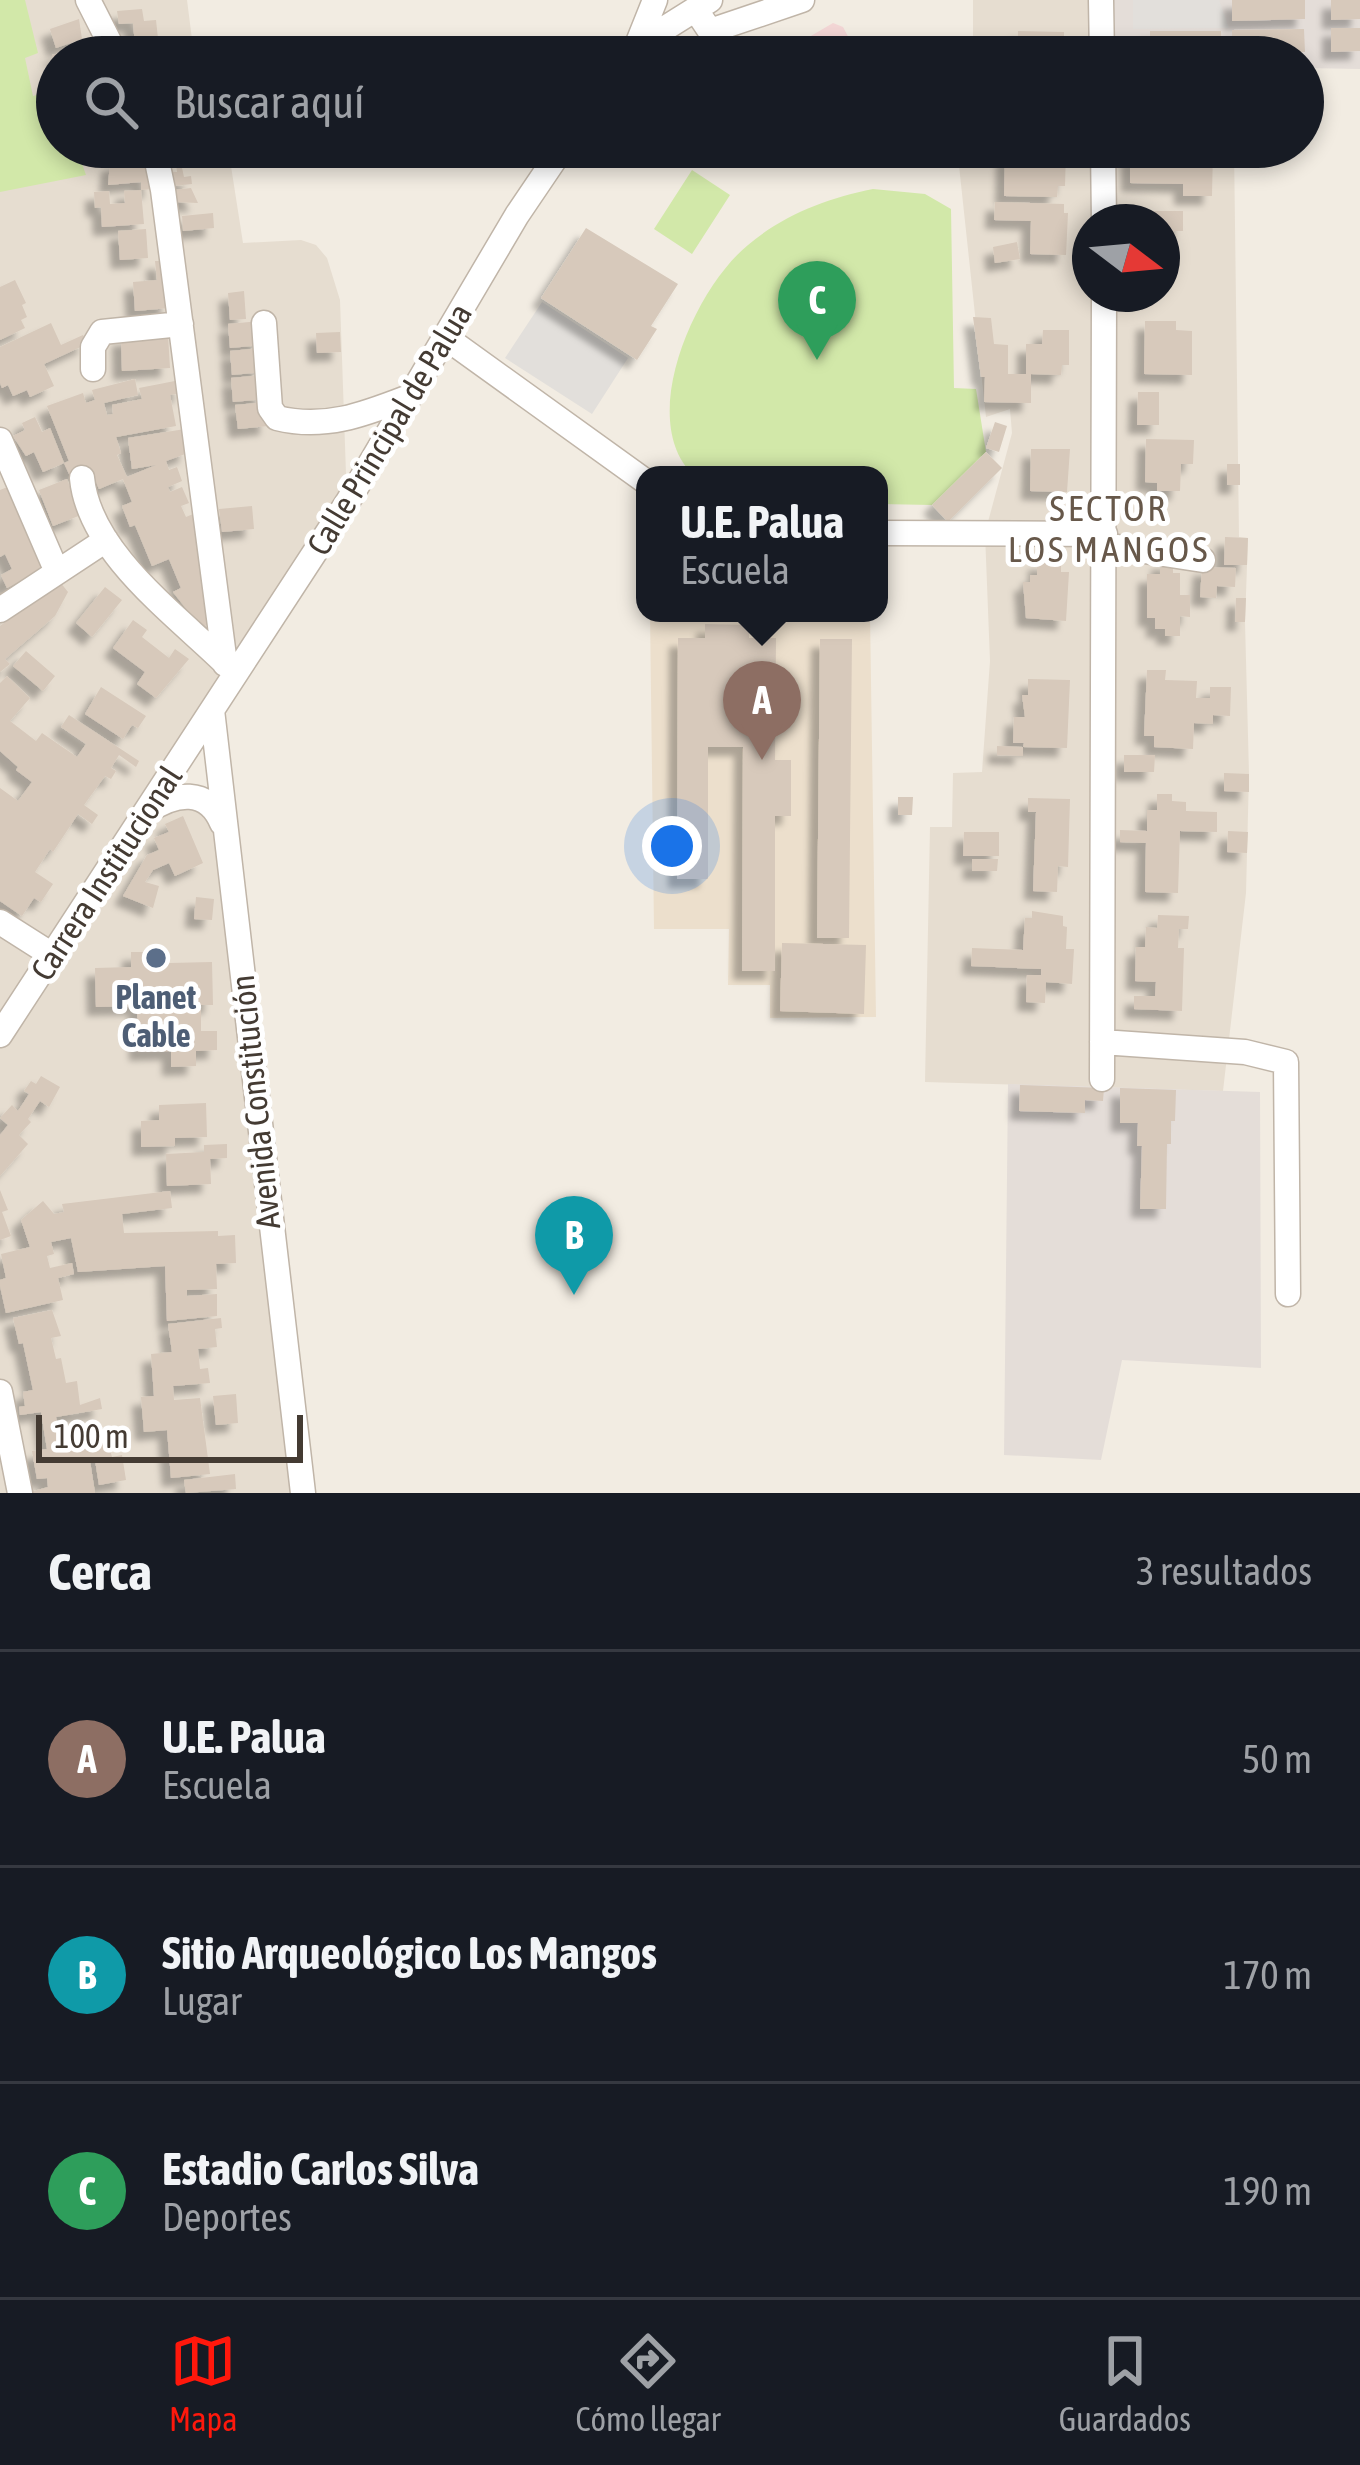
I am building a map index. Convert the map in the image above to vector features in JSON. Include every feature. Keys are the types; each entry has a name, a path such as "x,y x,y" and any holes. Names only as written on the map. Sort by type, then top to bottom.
{"street":[{"path":"88,0 106,36"},
{"path":"641,36 655,0"},
{"path":"657,36 703,5 710,31 802,0"},
{"path":"1101,0 1102,36"},
{"path":"157,168 231,669"},
{"name":"Calle Principal de Palua","path":"212,710 231,669 357,487 549,168"},
{"path":"1103,168 1104,204"},
{"path":"1102,1079 1104,312"},
{"path":"264,323 270,408 278,418 316,424 409,398"},
{"path":"93,369 93,347 102,332 181,324"},
{"path":"445,338 636,475"},
{"path":"0,440 57,572"},
{"path":"82,478 92,520 124,564 231,669"},
{"path":"888,533 1105,539 1202,560"},
{"path":"0,610 106,540"},
{"name":"Carrera Institucional","path":"0,1035 212,710"},
{"name":"Avenida Constitución","path":"212,710 303,1493"},
{"path":"146,812 168,797 194,796 213,806 225,832"},
{"path":"0,922 52,956"},
{"path":"1102,1042 1245,1052 1286,1062 1288,1294"},
{"path":"0,1392 20,1493"}],"shaded area":[{"path":"0,0 187,0 192,36 36,36 36,168 231,168 243,243 301,240 316,245 327,258 340,300 347,503 148,809 213,806 303,1493 0,1493"},
{"path":"973,0 1101,0 1102,36 973,36"},
{"path":"1101,0 1360,0 1360,69 1324,68 1324,36 1102,36"},
{"path":"1133,0 1219,0 1229,28 1133,29"},
{"path":"833,23 848,36 811,36"},
{"path":"959,168 1234,168 1239,537 1248,538 1249,774 1246,893 1223,1091 925,1082 930,827 952,827 953,773 982,772 990,661 985,533 1012,433 1010,409 986,417"},
{"path":"542,302 628,358 592,414 505,358"},
{"path":"650,622 870,622 876,1017 770,1018 770,985 728,985 729,929 654,929"},
{"path":"1008,1084 1260,1092 1261,1368 1122,1360 1101,1460 1004,1455"}],"green space":[{"path":"0,0 25,0 36,45 36,54 25,58 36,95 36,168 84,168 86,175 0,192"},
{"path":"692,170 730,195 692,254 654,229"},
{"path":"873,189 925,194 951,209 954,388 976,389 986,452 932,505 888,504 888,466 687,466 677,451 670,421 671,389 679,355 709,291 748,245 791,216"}],"building":[{"path":"1232,0 1305,0 1305,19 1232,21"},
{"path":"1331,0 1360,0 1360,19 1331,20"},
{"path":"142,9 144,21 156,20 158,36 134,36 133,23 119,24 117,11"},
{"path":"79,19 82,36 52,36 50,29"},
{"path":"1331,28 1360,28 1360,51 1331,52"},
{"path":"1304,29 1304,36 1232,36 1232,30"},
{"path":"1018,31 1064,32 1064,36 1018,36"},
{"path":"1150,31 1221,31 1221,36 1150,36"},
{"path":"110,168 150,168 153,189 141,190 141,182 108,185"},
{"path":"182,168 192,184 173,186 171,172"},
{"path":"1005,168 1066,168 1065,186 1058,186 1057,197 1004,196"},
{"path":"1130,168 1213,168 1212,196 1183,196 1183,184 1130,183"},
{"path":"191,188 198,203 175,202 174,190"},
{"path":"141,190 144,224 102,227 94,192 109,191 110,204 125,203 124,191"},
{"path":"995,202 1064,204 1064,213 1068,213 1066,255 1030,254 1031,221 994,220"},
{"path":"213,213 214,228 183,231 182,216"},
{"path":"586,228 678,284 651,326 657,329 637,360 541,298"},
{"path":"146,229 148,258 120,260 118,231"},
{"path":"1017,242 1020,259 995,263 993,247"},
{"path":"155,261 166,261 170,308 135,311 133,282 157,280"},
{"path":"15,280 26,303 22,305 27,317 21,320 25,328 0,340 0,287"},
{"path":"244,291 246,319 230,320 228,293"},
{"path":"973,317 991,318 994,344 1008,345 1008,374 1026,374 1026,344 1042,344 1043,330 1069,330 1069,365 1062,365 1061,375 1031,374 1031,403 984,402 985,377 981,377"},
{"path":"260,321 262,345 230,348 228,324"},
{"path":"1145,321 1176,321 1176,330 1192,331 1192,375 1144,374"},
{"path":"51,323 61,345 83,335 87,344 44,364 54,386 30,397 27,390 13,396 8,385 2,388 0,383 0,347"},
{"path":"340,332 341,352 317,353 316,333"},
{"path":"168,335 170,368 122,371 121,337"},
{"path":"261,348 263,372 232,375 230,351"},
{"path":"262,375 265,399 233,402 231,378"},
{"path":"135,379 138,395 104,403 107,415 113,414 112,405 142,399 139,388 180,380 183,393 170,395 176,426 116,437 121,453 117,455 127,477 156,465 132,469 128,438 185,429 188,453 166,461 169,470 177,467 182,481 168,487 170,492 182,487 189,503 181,506 186,517 198,512 213,622 201,628 173,592 181,588 169,559 152,566 135,525 130,527 122,506 132,502 123,479 99,489 90,468 70,476 64,463 69,461 47,406 83,393 86,403 95,400 92,390"},
{"path":"1138,392 1159,392 1159,425 1137,425"},
{"path":"267,402 269,426 238,429 235,405"},
{"path":"35,417 42,432 50,428 64,463 43,472 34,452 26,456 13,436 25,430 22,423"},
{"path":"995,422 1007,426 999,452 986,448"},
{"path":"1146,439 1194,440 1193,464 1181,464 1180,491 1157,491 1157,483 1145,482"},
{"path":"1031,449 1070,449 1067,492 1030,491"},
{"path":"986,452 1002,468 948,522 932,505"},
{"path":"1227,464 1240,464 1240,485 1227,485"},
{"path":"67,479 81,515 53,526 39,490"},
{"path":"10,486 43,569 7,588 1,575 12,569 5,554 0,557 0,490"},
{"path":"252,506 254,529 222,532 219,509"},
{"path":"1225,537 1248,538 1247,565 1224,565"},
{"path":"1037,561 1061,563 1061,572 1069,572 1066,621 1026,618 1023,582 1037,575"},
{"path":"1160,561 1173,561 1173,573 1180,573 1180,595 1190,595 1190,617 1180,616 1180,636 1165,636 1165,629 1155,629 1155,618 1147,618 1147,574 1160,574"},
{"path":"1202,567 1236,568 1235,587 1217,586 1216,598 1200,597"},
{"path":"60,582 68,592 55,616 5,659 10,664 0,672 0,626"},
{"path":"105,587 122,600 92,637 76,623"},
{"path":"1236,598 1246,598 1245,622 1235,622"},
{"path":"133,620 147,630 142,637 169,658 175,649 189,659 156,698 137,684 145,672 113,648"},
{"path":"705,624 749,625 749,638 776,638 775,760 791,760 791,816 775,816 775,971 742,971 743,747 708,747 708,879 677,879 678,638 705,638"},
{"path":"820,639 852,639 849,938 817,938"},
{"path":"26,651 55,676 43,691 13,666"},
{"path":"1147,670 1166,670 1165,680 1197,681 1196,698 1210,698 1210,687 1231,687 1230,716 1213,715 1213,724 1194,723 1193,749 1154,747 1154,736 1144,736"},
{"path":"7,676 30,698 10,721 36,741 42,733 77,757 86,744 61,727 69,715 139,761 136,767 119,755 111,779 105,776 84,805 98,815 92,824 78,814 53,852 50,849 35,872 53,884 41,902 34,898 22,916 0,901 0,788 18,801 32,782 0,751 0,683"},
{"path":"1028,679 1070,680 1067,748 1013,743 1014,717 1025,717 1022,695 1028,695"},
{"path":"101,687 146,716 123,739 85,714"},
{"path":"997,746 1023,747 1023,756 997,755"},
{"path":"1124,755 1155,755 1154,772 1124,772"},
{"path":"1224,773 1249,774 1249,792 1224,791"},
{"path":"1157,794 1172,794 1172,801 1186,802 1186,811 1217,812 1217,832 1180,831 1178,893 1145,892 1146,843 1120,842 1120,830 1147,831 1147,810 1157,810"},
{"path":"898,797 913,797 912,815 898,815"},
{"path":"1028,798 1070,799 1068,867 1058,866 1057,892 1033,891 1036,812 1028,812"},
{"path":"183,816 203,863 175,876 169,863 153,870 145,882 159,886 153,908 123,896 147,855 159,850 154,838 169,832 165,824"},
{"path":"1228,831 1248,832 1247,853 1227,852"},
{"path":"964,832 999,832 999,856 963,856"},
{"path":"972,859 998,859 997,871 972,871"},
{"path":"196,897 214,899 212,920 194,919"},
{"path":"1032,911 1063,916 1066,949 1074,949 1072,984 1046,982 1045,1003 1026,1002 1027,975 1041,975 1041,969 971,966 972,948 1023,950 1025,918 1032,918"},
{"path":"1158,915 1189,916 1188,929 1179,929 1178,948 1184,948 1182,1011 1134,1009 1134,996 1155,996 1156,982 1135,981 1136,947 1145,947 1146,927 1157,928"},
{"path":"782,943 866,945 864,1014 780,1011"},
{"path":"131,952 169,952 169,963 212,962 213,1005 201,1005 201,1031 217,1031 217,1050 196,1051 196,1066 171,1067 171,1051 138,1052 137,1006 96,1007 95,968 131,967"},
{"path":"41,1076 60,1087 49,1107 40,1101 19,1135 28,1144 0,1176 0,1135 8,1125 0,1118 12,1105 18,1111 29,1094 24,1091"},
{"path":"1020,1085 1104,1088 1103,1101 1085,1100 1085,1113 1019,1111"},
{"path":"1120,1088 1176,1090 1175,1121 1171,1121 1171,1144 1167,1144 1166,1209 1140,1209 1142,1146 1137,1146 1138,1123 1120,1123"},
{"path":"206,1103 207,1137 175,1138 175,1146 141,1147 141,1121 159,1120 159,1105"},
{"path":"227,1144 227,1158 210,1159 211,1184 167,1186 166,1154 204,1152 204,1145"},
{"path":"0,1190 11,1236 0,1240"},
{"path":"170,1191 172,1208 122,1214 124,1233 218,1231 218,1236 235,1235 236,1263 216,1264 217,1289 187,1290 187,1296 217,1294 217,1316 167,1321 165,1266 78,1272 71,1238 51,1242 54,1254 47,1256 50,1268 72,1263 74,1274 58,1278 63,1300 6,1313 0,1286 6,1278 1,1254 30,1247 21,1220 43,1201 54,1214 64,1212 62,1204"},
{"path":"52,1310 61,1336 51,1338 66,1383 77,1381 80,1405 100,1398 102,1409 56,1417 59,1436 104,1428 112,1457 122,1455 126,1480 99,1485 95,1460 90,1461 95,1493 27,1493 48,1487 47,1478 37,1479 32,1451 47,1449 41,1412 20,1415 19,1407 25,1406 23,1392 33,1390 13,1318"},
{"path":"221,1318 222,1328 215,1329 217,1347 198,1349 200,1369 208,1368 210,1383 173,1386 174,1400 200,1398 210,1474 171,1478 167,1430 144,1432 141,1397 154,1396 151,1354 172,1352 168,1324"},
{"path":"236,1394 238,1423 216,1425 213,1396"},
{"path":"235,1474 236,1489 186,1493 184,1480"}],"place":[{"name":"Estadio Carlos Silva","path":"817,360"},
{"name":"U.E. Palua","path":"762,760"},
{"name":"Planet Cable","path":"156,958"},
{"name":"Sitio Arqueológico Los Mangos","path":"574,1295"}],"district":[{"name":"SECTOR LOS MANGOS","path":"1109,528"}]}
